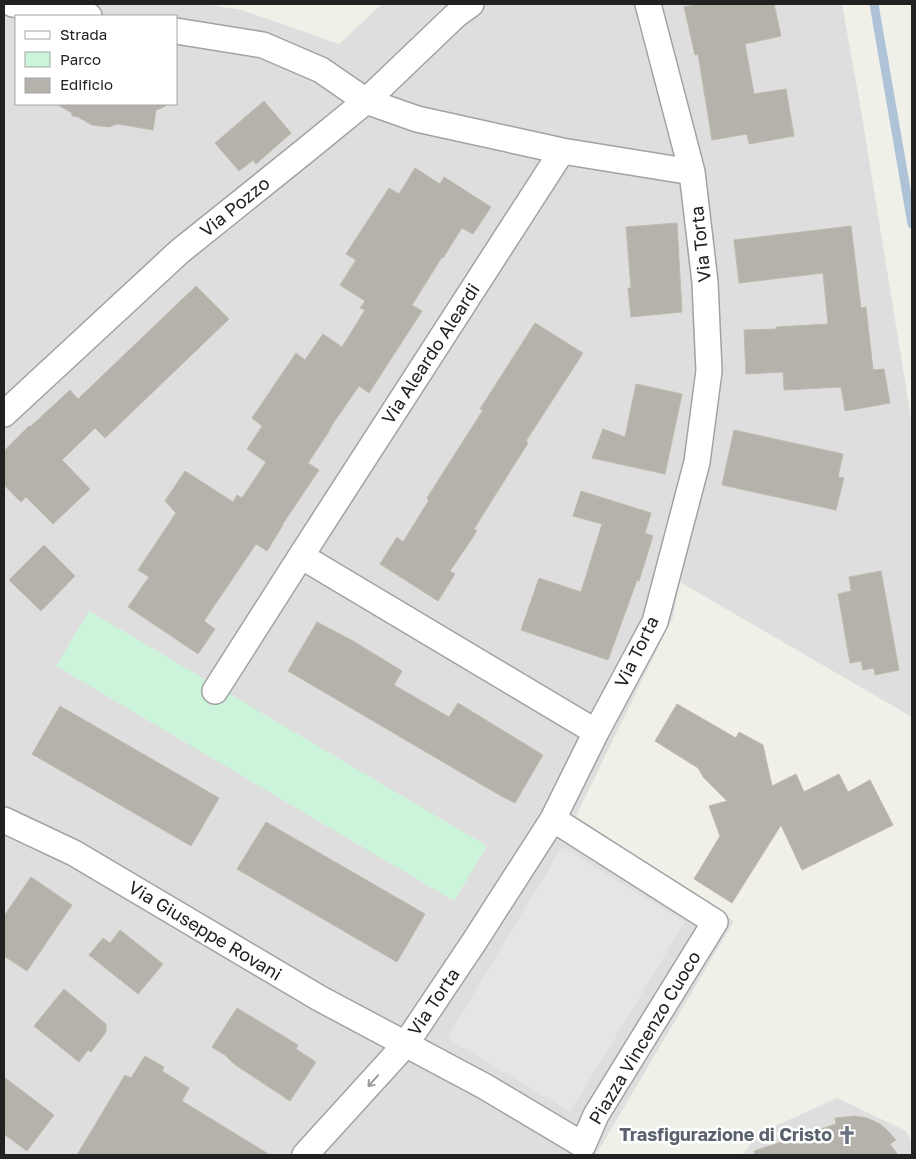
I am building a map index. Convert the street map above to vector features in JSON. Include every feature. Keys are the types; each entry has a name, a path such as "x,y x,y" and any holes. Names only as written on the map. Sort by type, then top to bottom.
{"street":[{"path":"13,4 83,15"},
{"name":"Via Pozzo","path":"4,414 179,252 366,101 456,14 471,4"},
{"name":"Via Torta","path":"305,1155 406,1045 474,942 553,819 596,732 655,622 697,462 709,371 706,282 692,172 648,4"},
{"path":"178,31 263,45 321,70 366,101 417,119 562,151 692,172"},
{"name":"Via Aleardo Aleardi","path":"215,691 562,151"},
{"path":"301,556 596,732"},
{"name":"Piazza Vincenzo Cuoco","path":"406,1045 484,1086 581,1150 596,1115 716,922 553,819"},
{"name":"Via Giuseppe Rovani","path":"4,820 74,853 318,998 406,1045"}],"shaded area":[{"path":"4,4 203,4 242,10 339,44 382,4 842,4 912,424 912,717 680,582 673,617 576,816 734,921 597,1153 599,1155 4,1155"},
{"path":"562,847 685,922 570,1112 447,1038"},
{"path":"837,1098 906,1131 912,1143 912,1155 742,1155 758,1134"}],"green space":[{"path":"89,611 487,846 454,901 56,666"}],"building":[{"path":"699,4 774,4 781,36 745,44 754,94 786,89 794,136 749,144 747,134 712,140 698,54 695,55 684,7"},
{"path":"264,101 291,133 256,164 253,160 239,171 215,143"},
{"path":"58,105 166,106 156,110 153,130 118,124 109,127 92,125 78,117 72,116 72,113"},
{"path":"415,168 440,184 444,177 491,207 473,234 462,228 442,257 412,305 422,311 369,393 359,386 332,425 308,463 319,470 267,551 256,544 204,621 215,629 198,654 128,607 149,577 138,570 176,513 165,501 185,471 233,502 237,495 242,498 266,462 247,449 262,426 252,418 296,353 305,360 323,334 342,347 365,310 360,308 365,301 340,285 356,260 346,254 389,188 399,194"},
{"path":"677,223 682,312 631,317 628,288 631,288 626,227"},
{"path":"851,226 861,308 866,307 873,370 884,369 890,403 845,411 841,387 784,390 783,372 746,374 744,330 828,324 823,273 739,283 734,240"},
{"path":"196,286 229,319 105,438 95,428 62,460 90,489 53,524 26,497 21,502 4,485 4,451 70,390 78,399"},
{"path":"535,323 583,353 526,441 528,443 474,529 477,531 450,571 455,574 438,601 380,564 397,537 403,542 429,500 427,498 483,410 480,409"},
{"path":"636,384 682,394 665,474 592,458 603,429 625,437"},
{"path":"734,430 843,454 838,477 844,478 836,510 722,485"},
{"path":"581,491 651,513 645,533 653,536 639,581 637,580 608,660 521,630 539,578 581,592 602,524 573,516"},
{"path":"44,545 75,576 41,611 9,580"},
{"path":"881,571 899,670 875,675 874,668 863,670 861,661 850,663 838,594 851,591 849,577"},
{"path":"317,622 353,641 402,671 394,685 449,717 458,703 543,755 515,803 288,671"},
{"path":"677,704 736,738 739,732 763,745 772,786 796,774 804,792 839,774 848,792 870,780 893,825 802,870 781,825 732,903 694,879 720,836 709,806 727,801 704,778 698,768 655,741"},
{"path":"60,706 219,798 191,846 32,754"},
{"path":"266,822 425,914 397,962 237,869"},
{"path":"31,877 72,905 27,971 4,956 4,916"},
{"path":"120,930 163,964 138,994 89,955 103,938 110,943"},
{"path":"64,989 106,1024 106,1032 91,1052 88,1050 79,1062 34,1026"},
{"path":"237,1008 298,1045 296,1049 316,1062 290,1101 212,1047"},
{"path":"145,1056 164,1067 162,1071 189,1088 182,1101 270,1155 77,1155 125,1075 131,1078"},
{"path":"4,1077 54,1115 27,1151 4,1134"},
{"name":"Trasfigurazione di Cristo","path":"854,1116 867,1118 880,1124 887,1130 896,1140 890,1144 898,1155 755,1155 754,1151 836,1124 835,1118"}],"waterway":[{"path":"874,4 912,224"}],"place":[{"name":"Trasfigurazione di Cristo","path":"847,1135"}]}
